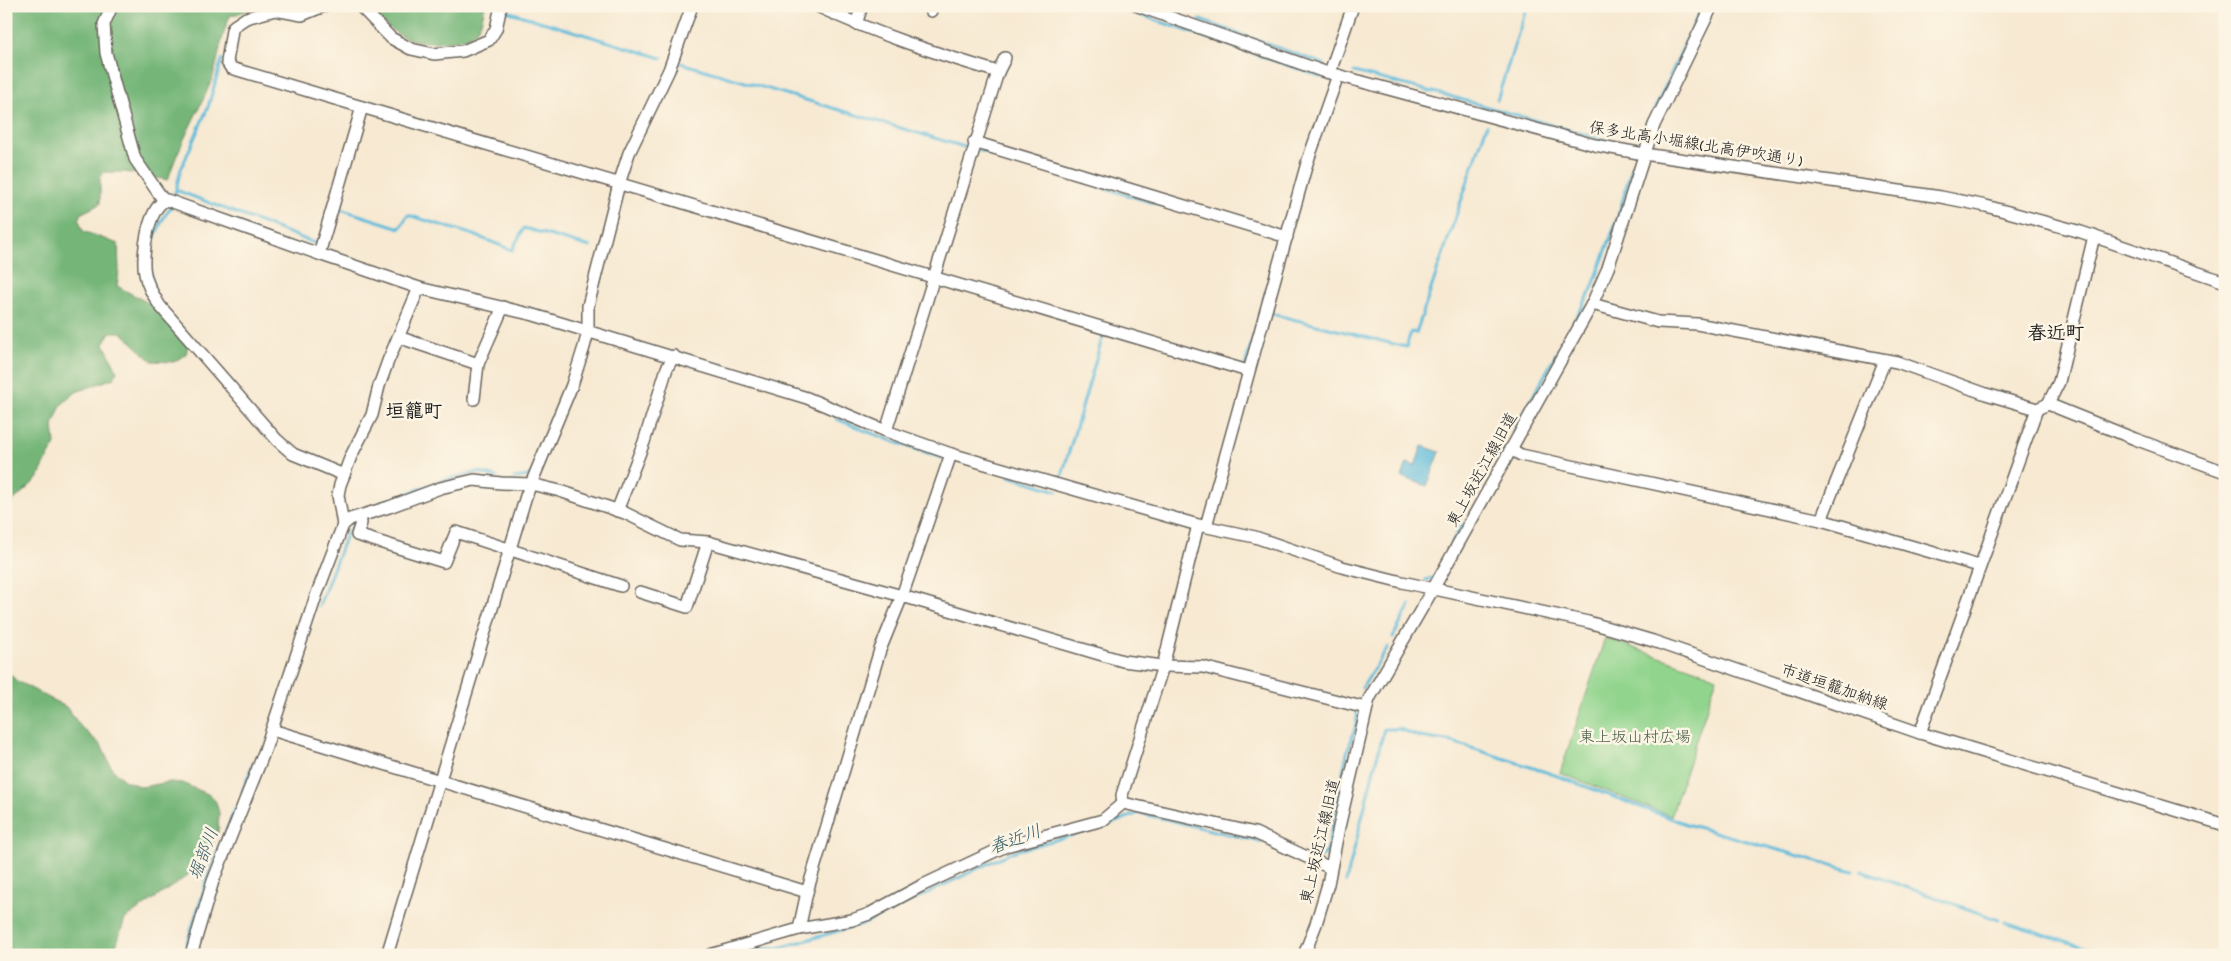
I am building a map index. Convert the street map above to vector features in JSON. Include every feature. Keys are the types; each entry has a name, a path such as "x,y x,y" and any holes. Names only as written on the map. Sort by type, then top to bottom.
{"street":[{"path":"112,6 104,24 106,53 136,159 164,201 158,206 148,228 144,248 144,273 150,290 160,306 276,440 294,454 344,475"},
{"path":"324,6 302,15 275,10 246,18 234,26 232,30 227,62 231,68 1248,371"},
{"path":"360,6 391,38 411,49 434,54 463,51 489,40 494,36 501,6"},
{"path":"387,955 531,484 572,385 588,332 588,306 614,183 669,70 692,6"},
{"path":"816,6 916,48 998,72"},
{"path":"856,24 862,6"},
{"name":"保多北高小堀線(北高伊吹通り)","path":"1138,6 1334,73 1595,145 1644,154 1941,197 1986,206 2094,236 2225,282"},
{"path":"710,955 798,929 852,920 869,914 921,886 1006,846 1104,820 1122,803 1122,795 1164,666 1202,525 1353,6"},
{"name":"東上坂近江線旧道","path":"1304,955 1322,906 1369,699 1433,589 1592,304 1608,268 1654,125 1712,6"},
{"path":"886,431 974,142 998,72 1005,58"},
{"path":"319,254 362,107"},
{"path":"974,142 1287,237"},
{"name":"市道垣籠加納線","path":"164,201 174,201 192,209 419,288 502,307 808,398 886,431 951,454 1202,525 1255,537 1342,566 1433,589 1588,622 1653,641 1920,733 2225,825"},
{"path":"1592,304 1658,322 1697,324 1885,360 2037,409 2048,404 2059,382 2094,236"},
{"path":"343,526 338,496 344,475 372,415 379,386 419,288"},
{"path":"474,399 478,364 502,307"},
{"path":"398,337 478,364"},
{"path":"618,511 644,442 672,358"},
{"path":"1821,520 1885,360"},
{"path":"2048,404 2225,472"},
{"path":"1920,733 2037,409"},
{"path":"1510,450 1521,455 1821,520 1979,566"},
{"path":"798,929 807,892 880,650 902,596 951,454"},
{"path":"191,955 213,881 272,730 316,596 343,526 350,519 440,488 474,480 501,484 531,484 618,511 680,540 708,542 902,596 1123,661 1164,666 1203,667 1366,708"},
{"path":"360,517 361,523 357,535 444,562 456,532 621,586"},
{"path":"640,592 687,607 708,542"},
{"path":"272,730 807,892"},
{"path":"1122,803 1255,833 1326,866 1331,866"}],"green space":[{"path":"6,6 262,6 230,16 211,82 182,143 168,180 125,172 105,172 100,177 100,204 82,213 79,220 83,231 118,244 119,270 117,286 150,304 188,345 186,354 174,362 152,361 121,332 110,332 104,344 117,370 114,378 76,392 61,405 53,425 55,444 37,479 13,501 6,511"},
{"path":"370,6 485,6 479,26 472,35 453,41 423,42 403,37 395,32 378,17"},
{"name":"東上坂山村広場","path":"1605,638 1717,677 1671,816 1560,773"},
{"path":"6,670 17,681 66,707 81,727 101,745 112,769 124,780 141,787 170,782 182,783 210,795 216,802 219,813 218,832 207,854 198,857 187,876 125,919 113,955 6,955"}],"water":[{"path":"1422,446 1440,452 1427,486 1402,477 1407,463 1415,466"}],"waterway":[{"path":"1114,6 1328,79"},
{"path":"1497,100 1527,6"},
{"path":"1635,148 1639,144 1702,6"},
{"path":"503,10 662,58"},
{"path":"472,41 489,33 494,11"},
{"path":"1200,20 1324,64"},
{"path":"174,197 181,169 208,107 222,59"},
{"path":"681,63 968,148"},
{"path":"1354,72 1449,96 1619,144"},
{"path":"1272,314 1406,347 1411,332 1416,333 1487,125"},
{"path":"978,150 1167,207"},
{"path":"1513,433 1592,289 1618,217 1633,163"},
{"path":"176,190 317,244 317,242"},
{"path":"151,244 171,207"},
{"path":"337,208 400,228 408,215 474,235 512,250 524,228 590,247"},
{"path":"1245,366 1277,252"},
{"path":"150,270 153,284"},
{"path":"1061,479 1104,332 1106,333"},
{"path":"834,412 837,419 850,425 944,458"},
{"path":"1499,458 1505,448"},
{"path":"373,507 440,481 478,472 497,477"},
{"path":"514,478 528,476 531,473"},
{"path":"1009,476 1057,491"},
{"path":"1451,544 1463,523"},
{"path":"319,606 346,535 355,524"},
{"name":"春近川","path":"1426,580 1434,578"},
{"name":"春近川","path":"1393,637 1410,605"},
{"name":"春近川","path":"1362,688 1388,647"},
{"name":"春近川","path":"1320,857 1327,852 1347,753 1356,725 1356,708"},
{"path":"1346,882 1384,729 1400,729 1420,737 1453,742 1552,774 1686,824 1853,871"},
{"name":"堀部川","path":"242,792 253,764"},
{"name":"堀部川","path":"183,955 212,865 236,807"},
{"name":"春近川","path":"732,955 761,948 776,949 866,923 1012,852 1105,826 1139,813 1261,842"},
{"name":"春近川","path":"1290,855 1307,865 1310,863"},
{"path":"1861,871 1999,920"},
{"path":"2005,922 2110,955"}],"district":[{"name":"春近町","path":"2056,332"},
{"name":"垣籠町","path":"414,410"}]}
